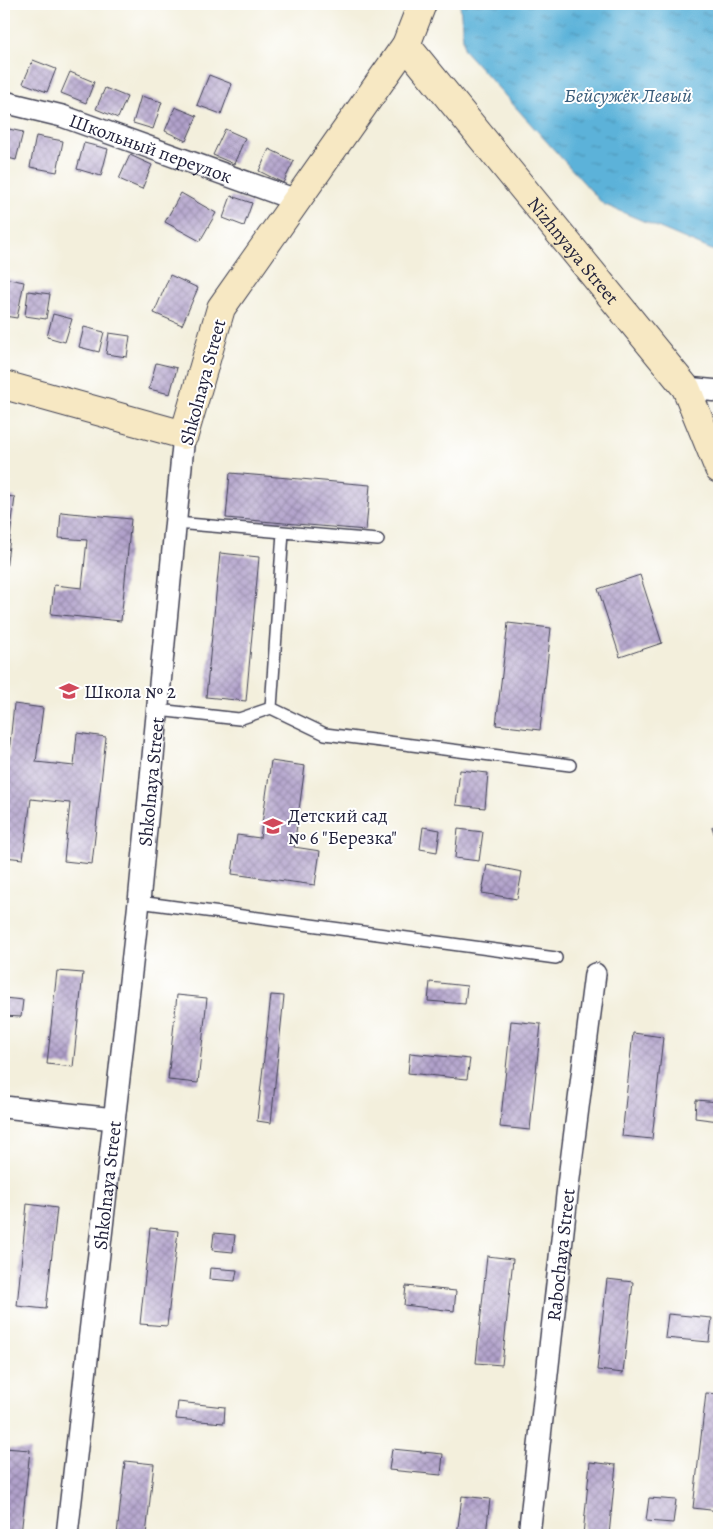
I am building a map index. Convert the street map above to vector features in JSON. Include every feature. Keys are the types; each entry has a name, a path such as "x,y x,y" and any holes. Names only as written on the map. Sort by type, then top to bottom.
{"street":[{"name":"Shkolnaya Street","path":"67,1535 139,902 184,435 222,308 406,45 422,4"},
{"name":"Nizhnyaya Street","path":"406,45 686,388 719,469"},
{"name":"Школьный переулок","path":"4,102 62,116 296,200"},
{"path":"4,385 184,435"},
{"path":"686,388 719,391"},
{"name":"Rabochaya Street","path":"529,1535 568,1186 595,974"},
{"path":"4,1107 114,1120"}],"lane":[{"path":"176,523 378,540"},
{"path":"271,708 283,532"},
{"path":"158,710 239,719 271,708 324,734 570,765"},
{"path":"139,902 556,958"}],"water":[{"name":"Бейсужёк Левый","path":"460,4 719,4 719,253 603,204 464,50"}],"building":[{"path":"33,60 56,69 47,92 23,83"},
{"path":"4,61 8,62 5,78 4,78"},
{"path":"70,72 94,82 86,103 61,93"},
{"path":"209,75 232,84 221,114 197,105"},
{"path":"105,88 127,97 118,118 96,109"},
{"path":"141,96 162,102 153,129 133,123"},
{"path":"175,107 197,116 186,141 165,131"},
{"path":"4,128 23,132 16,160 4,157"},
{"path":"225,129 245,138 234,164 213,155"},
{"path":"36,136 63,141 57,172 30,167"},
{"path":"84,143 108,149 101,176 77,169"},
{"path":"269,149 294,161 283,183 259,171"},
{"path":"130,155 152,165 142,189 119,179"},
{"path":"181,193 216,213 200,241 165,222"},
{"path":"231,196 252,203 244,226 223,218"},
{"path":"170,275 198,288 182,325 154,313"},
{"path":"4,278 24,282 17,318 4,316"},
{"path":"28,291 50,294 46,319 25,316"},
{"path":"53,314 72,319 65,342 47,337"},
{"path":"84,327 104,332 99,352 79,347"},
{"path":"109,333 130,336 127,357 106,354"},
{"path":"156,363 177,368 170,394 149,389"},
{"path":"230,473 370,485 366,530 226,518"},
{"path":"4,496 15,497 5,578 4,578"},
{"path":"61,512 131,519 121,621 51,614 54,585 82,588 87,540 59,538"},
{"path":"220,553 259,557 246,701 206,697"},
{"path":"640,575 662,643 620,657 598,589"},
{"path":"508,623 551,628 540,730 496,725"},
{"path":"14,704 43,708 36,762 74,766 77,733 106,737 92,864 64,861 70,803 31,799 23,859 4,857 4,802"},
{"path":"271,761 305,766 294,847 320,851 315,885 232,874 237,835 260,838"},
{"path":"460,770 488,773 485,808 456,805"},
{"path":"719,824 719,848 712,827"},
{"path":"423,827 440,830 437,852 420,849"},
{"path":"458,829 483,832 479,861 455,858"},
{"path":"487,865 522,872 517,899 482,893"},
{"path":"57,971 83,973 73,1067 47,1064"},
{"path":"430,982 467,986 465,1004 428,1001"},
{"path":"177,995 207,998 198,1083 168,1080"},
{"path":"271,995 284,996 271,1123 257,1121"},
{"path":"4,998 23,1000 21,1017 4,1016"},
{"path":"511,1021 541,1024 530,1130 500,1127"},
{"path":"633,1033 663,1037 652,1139 622,1136"},
{"path":"410,1053 470,1059 467,1079 408,1073"},
{"path":"696,1100 719,1102 719,1121 695,1118"},
{"path":"27,1204 57,1208 46,1309 17,1306"},
{"path":"150,1228 178,1231 167,1326 140,1324"},
{"path":"214,1233 235,1235 233,1252 212,1250"},
{"path":"487,1256 513,1259 502,1365 476,1363"},
{"path":"210,1268 237,1270 235,1281 209,1279"},
{"path":"607,1279 633,1282 623,1373 597,1370"},
{"path":"406,1286 456,1291 454,1311 404,1305"},
{"path":"668,1314 712,1318 709,1342 665,1338"},
{"path":"706,1393 719,1394 719,1511 693,1508"},
{"path":"178,1402 225,1407 224,1423 176,1419"},
{"path":"4,1448 30,1450 21,1535 4,1535"},
{"path":"392,1449 443,1454 441,1475 389,1470"},
{"path":"125,1461 154,1464 146,1535 117,1535"},
{"path":"590,1462 616,1465 609,1535 583,1535"},
{"path":"462,1496 490,1499 486,1535 457,1535"},
{"path":"649,1498 676,1500 673,1523 646,1521"}],"place":[{"name":"Школа № 2","path":"69,691"},
{"name":"Детский сад № 6 \"Березка\"","path":"273,826"}]}
